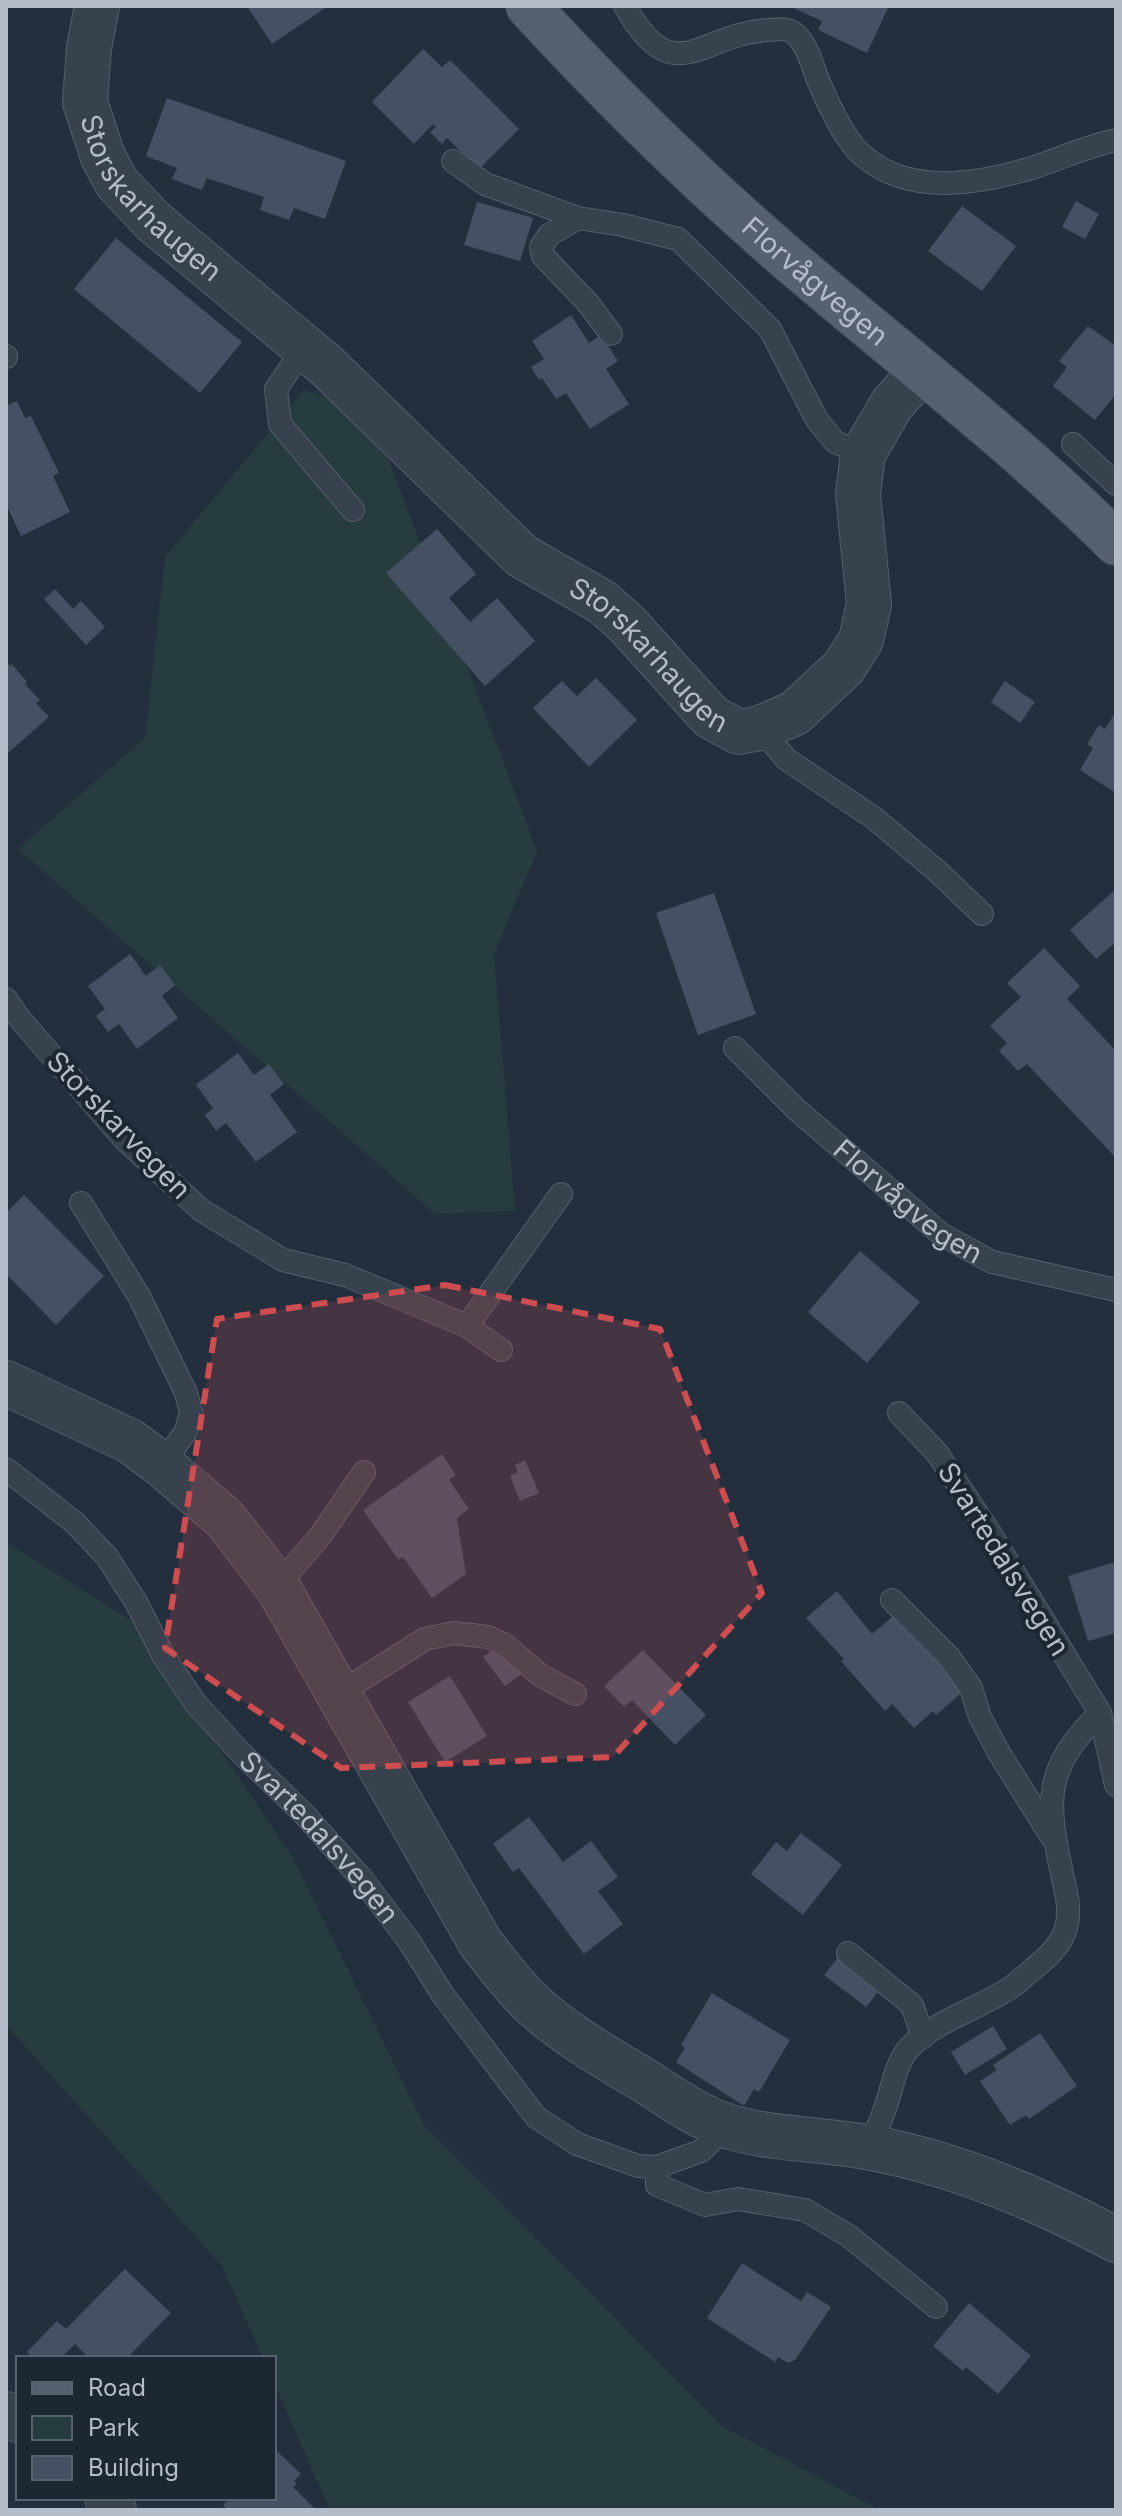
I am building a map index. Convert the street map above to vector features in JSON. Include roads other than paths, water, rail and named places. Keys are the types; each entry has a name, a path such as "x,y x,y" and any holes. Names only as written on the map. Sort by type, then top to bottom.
{"main road":[{"name":"Florvågvegen","path":"528,6 654,135 733,209 1007,441 1116,543"}],"street":[{"name":"Storskarhaugen","path":"97,6 89,48 85,102 103,157 117,183 154,222 327,366 522,556 602,602 626,623 711,717 739,732 760,728 795,713 821,692 844,667 861,640 869,604 858,494 863,454 892,404 922,371"},
{"path":"6,1383 130,1441 225,1519 277,1586 480,1942 532,2004 562,2028 662,2092 727,2126 787,2138 867,2147 925,2161 1007,2188 1063,2212 1116,2240"}],"lane":[{"path":"625,6 654,47 666,53 687,55 749,31 788,30 799,37 827,102 859,153 879,167 909,179 964,183 1032,168 1116,140"},
{"path":"453,161 485,184 578,218 678,239 770,329 817,420 835,442 863,454"},
{"path":"578,218 549,235 541,247 543,256 587,302 611,334"},
{"path":"304,348 276,389 280,424 353,510"},
{"path":"1073,444 1116,484"},
{"path":"760,728 786,759 874,818 982,914"},
{"name":"Storskarvegen","path":"6,999 125,1140 201,1210 283,1260 345,1275 467,1326 501,1350"},
{"name":"Florvågvegen","path":"735,1048 797,1110 941,1234 992,1262 1116,1290"},
{"path":"467,1326 561,1194"},
{"path":"81,1203 139,1296 186,1393 191,1412 186,1431 162,1465"},
{"name":"Svartedalsvegen","path":"899,1413 937,1453 1100,1713 1116,1785"},
{"name":"Svartedalsvegen","path":"6,1469 75,1523 107,1557 136,1602 163,1655 196,1704 304,1814 362,1879 409,1941 443,1995 536,2117 577,2144 638,2166 657,2167"},
{"path":"277,1586 321,1535 364,1472"},
{"path":"892,1600 949,1657 971,1688 980,1717 999,1753 1056,1844"},
{"path":"338,1694 425,1639 454,1633 488,1637 505,1645 540,1675 575,1694"},
{"path":"867,2147 883,2116 900,2062 909,2049 923,2037 1011,1988 1049,1956 1061,1940 1067,1925 1069,1906 1050,1797 1055,1776 1072,1742 1100,1713"},
{"path":"848,1953 912,2005 923,2037"},
{"path":"727,2126 701,2151 657,2167 657,2185 705,2205 738,2199 805,2210 849,2236 936,2307"}]}
